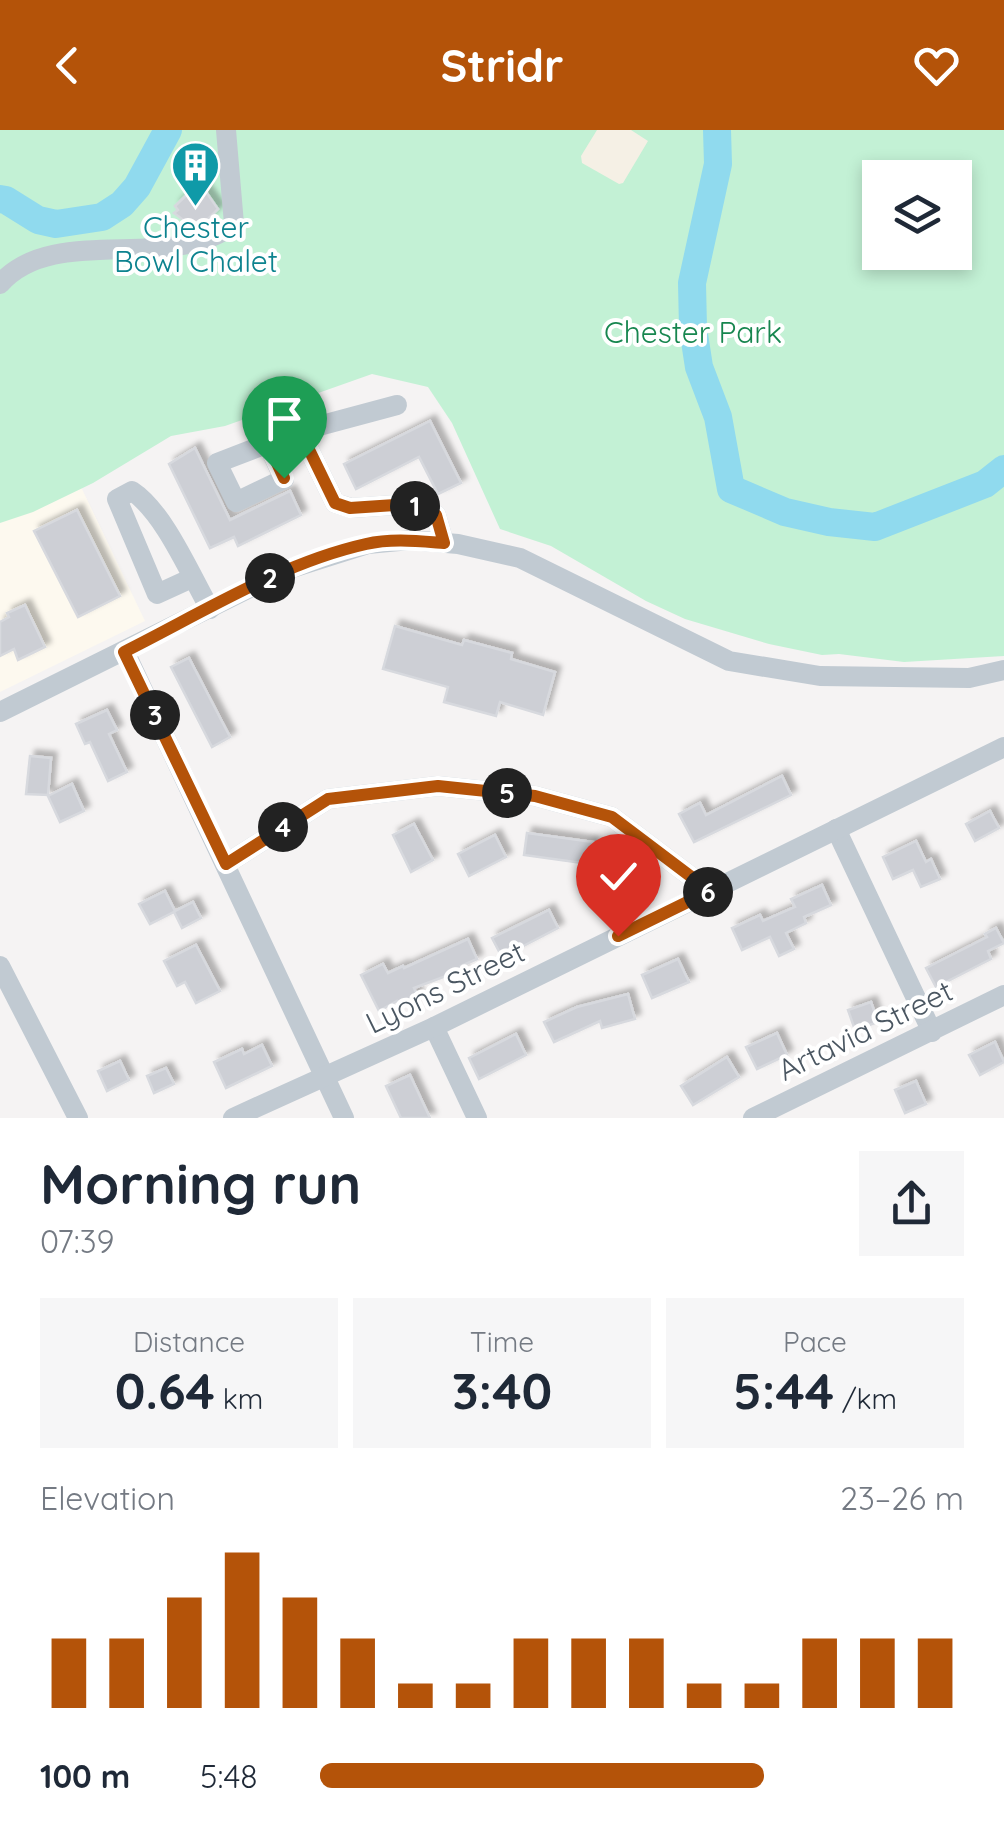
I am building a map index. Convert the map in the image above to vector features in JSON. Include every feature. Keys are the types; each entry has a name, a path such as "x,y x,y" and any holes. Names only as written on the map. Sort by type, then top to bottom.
{"street":[{"path":"0,284 10,273 34,260 96,249 190,246 219,236 234,224 226,130"},
{"path":"268,444 300,431 397,405"},
{"path":"300,431 335,503 350,508 410,504 436,515 444,543"},
{"path":"192,578 157,594 117,499 132,491 146,501 210,608"},
{"path":"0,712 286,570 368,544 410,540 520,558 729,661 820,676 969,678 1004,670"},
{"path":"124,652 344,1118"},
{"name":"Lyons Street","path":"233,1118 434,1027 1004,747"},
{"path":"226,864 328,799 438,786 535,796 612,817 710,891"},
{"path":"836,829 932,1032"},
{"path":"0,966 78,1118"},
{"name":"Artavia Street","path":"752,1118 1004,995"},
{"path":"434,1027 478,1118"}],"shaded area":[{"path":"72,468 145,621 0,692 0,506"}],"green space":[{"name":"Chester Park","path":"0,130 1004,130 1004,656 904,662 822,655 685,619 551,546 500,529 452,423 428,387 372,374 225,426 171,436 93,483 0,523"}],"sand":[{"path":"597,130 631,130 648,141 623,183 582,163 581,156"}],"building":[{"name":"Chester Bowl Chalet","path":"202,186 218,209 194,228 174,213 178,210 175,206 194,188 197,191"},
{"path":"430,421 461,483 438,494 419,457 356,489 344,464"},
{"path":"195,448 230,520 290,491 301,515 238,546 234,537 210,548 169,464"},
{"path":"77,510 120,596 78,617 34,531"},
{"path":"25,605 45,647 18,660 14,649 0,656 0,622 9,617 7,613"},
{"path":"395,626 462,645 464,640 512,653 511,659 555,672 543,715 500,702 496,716 444,702 448,687 383,669"},
{"path":"189,658 230,737 212,747 171,667"},
{"path":"107,710 117,730 109,734 127,772 108,781 90,742 85,744 76,724"},
{"path":"30,756 51,758 48,795 26,794"},
{"path":"782,776 791,795 694,842 679,814 700,803 706,815"},
{"path":"72,784 84,811 60,822 48,796"},
{"path":"990,811 999,828 975,841 966,824"},
{"path":"414,824 433,860 411,872 393,835"},
{"path":"527,833 593,842 590,864 524,855"},
{"path":"495,835 506,857 469,876 458,854"},
{"path":"916,841 926,862 931,859 940,879 921,887 913,870 893,879 883,857"},
{"path":"822,885 831,905 804,917 806,923 786,933 794,949 779,956 770,937 742,950 732,928 760,915 763,921 795,907 791,899"},
{"path":"165,891 175,911 193,902 201,918 182,928 174,912 150,924 139,904"},
{"path":"549,910 558,928 502,957 492,938"},
{"path":"996,928 1004,943 988,951 991,959 936,987 926,968 987,937 985,934"},
{"path":"468,939 477,959 461,966 462,970 414,988 418,997 400,1006 397,1001 379,1011 361,975 383,964 388,973 404,968"},
{"path":"196,945 220,991 196,1003 185,982 177,986 164,961"},
{"path":"678,959 689,982 652,998 642,975"},
{"path":"628,994 635,1019 602,1028 600,1021 554,1042 544,1022 577,1007"},
{"path":"871,1002 878,1022 855,1030 848,1010"},
{"path":"777,1033 787,1055 757,1069 746,1047"},
{"path":"516,1034 526,1055 479,1079 469,1058"},
{"path":"995,1042 1004,1062 980,1075 969,1055"},
{"path":"262,1045 272,1066 226,1088 214,1062"},
{"path":"727,1057 739,1077 693,1105 681,1086"},
{"path":"120,1061 129,1080 107,1091 98,1071"},
{"path":"166,1068 174,1084 154,1093 147,1076"},
{"path":"410,1075 430,1118 401,1118 386,1086"},
{"path":"916,1081 926,1104 905,1113 895,1090"}],"waterway":[{"path":"0,199 38,220 56,224 102,217 122,204 137,187 168,130"},
{"path":"717,130 718,164 692,283 693,328 699,367 718,417 731,489 785,512 875,527 985,484 1004,469"}],"place":[{"name":"Chester Bowl Chalet","path":"196,208"}],"route":[{"path":"284,478 268,444 300,431 335,503 350,508 410,504 436,515 444,543 410,540 368,544 286,570 124,652 226,864 328,799 438,786 535,796 612,817 710,891 618,936"}]}
